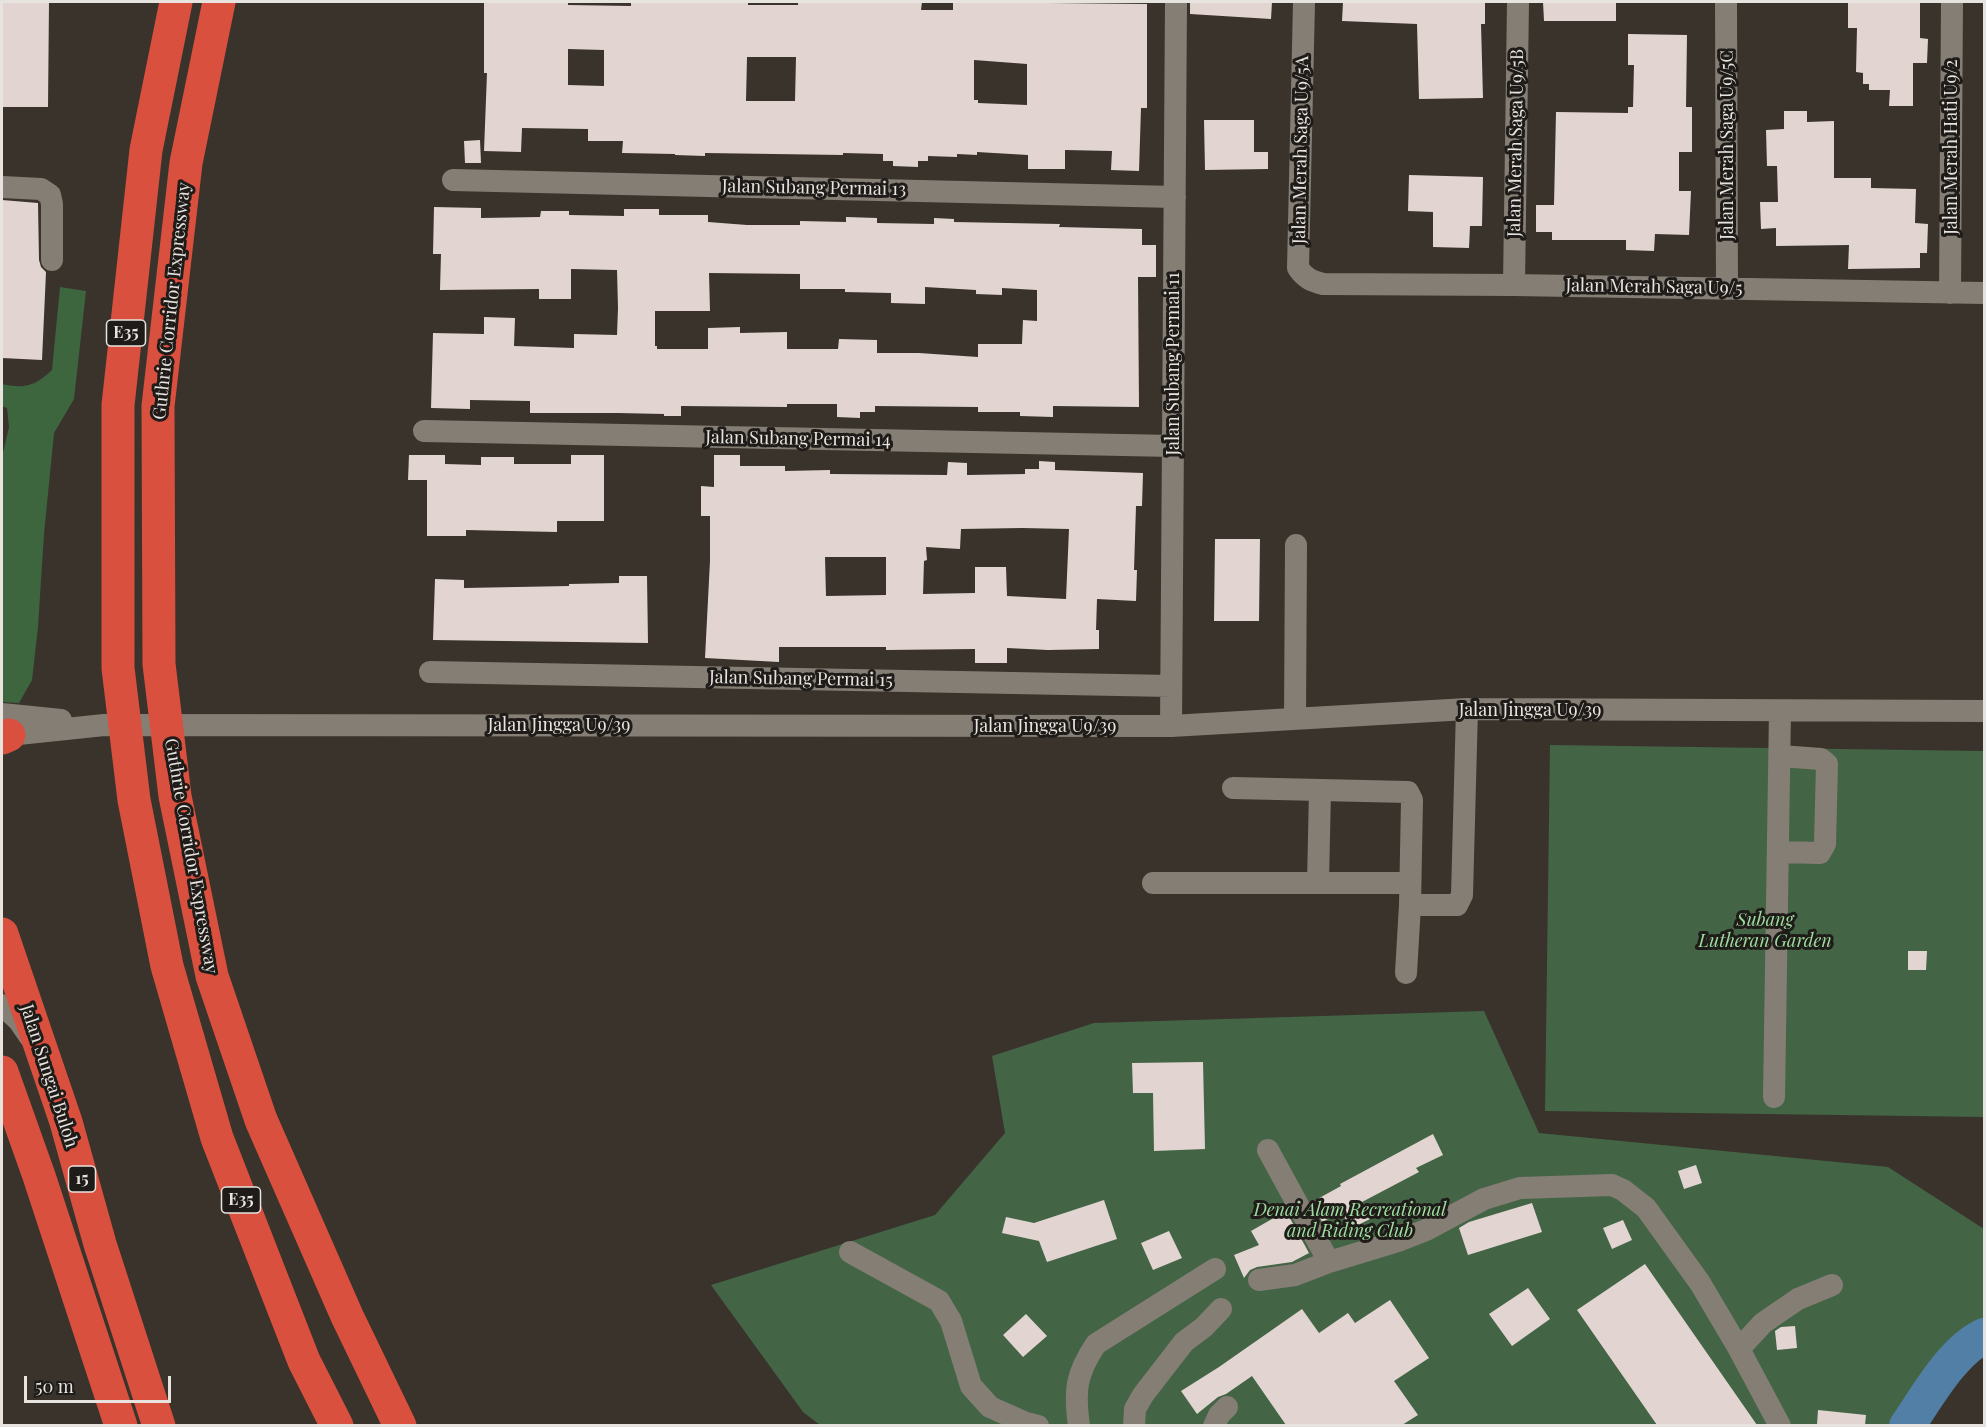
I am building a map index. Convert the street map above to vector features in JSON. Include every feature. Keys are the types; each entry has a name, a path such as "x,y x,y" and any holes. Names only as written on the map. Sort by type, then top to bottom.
{"highway":[{"name":"E35","path":"176,2 146,150 118,405 118,668 134,800 167,966 217,1138 303,1361 337,1425"},
{"name":"Guthrie Corridor Expressway","path":"219,2 186,163 158,406 159,664 176,796 212,976 261,1120 347,1316 400,1425"},
{"name":"Jalan Sungai Buloh","path":"2,934 66,1122 100,1244 159,1425"},
{"name":"15","path":"2,1072 39,1176 121,1425"}],"street":[{"name":"Jalan Subang Permai 11","path":"1171,726 1176,2"},
{"name":"Jalan Merah Saga U9/5A","path":"1304,2 1298,268 1305,277 1323,284"},
{"name":"Jalan Merah Saga U9/5B","path":"1514,285 1518,2"},
{"name":"Jalan Merah Saga U9/5C","path":"1726,2 1727,289"},
{"name":"Jalan Merah Hati U9/2","path":"1950,293 1952,2"},
{"name":"Jalan Subang Permai 13","path":"453,180 1175,197"},
{"path":"2,187 40,189 50,195 52,260"},
{"name":"Jalan Merah Saga U9/5","path":"1323,284 1984,293"},
{"name":"Jalan Subang Permai 14","path":"424,431 1173,446"},
{"path":"1295,718 1296,545"},
{"name":"Jalan Subang Permai 15","path":"430,672 1171,686"},
{"path":"1153,883 1318,883 1410,894 1457,905 1462,895 1467,709"},
{"name":"Jalan Jingga U9/39","path":"3,730 104,725 1171,726 1467,709 1984,711"},
{"path":"1774,1097 1780,711"},
{"path":"1778,852 1820,853 1822,850 1825,844 1827,764 1821,759 1780,756"},
{"path":"1233,788 1408,792 1412,800 1406,973"},
{"path":"1318,883 1320,790"},
{"path":"2,1005 19,1021 44,1058"},
{"path":"2,1115 57,1231"},
{"path":"1268,1150 1329,1262"},
{"path":"1259,1280 1294,1275 1398,1241 1426,1230 1484,1199 1521,1188 1612,1185 1623,1190 1646,1208 1700,1283 1780,1425"},
{"path":"850,1252 939,1301 951,1321 971,1386 990,1407 1026,1423 1038,1425"},
{"path":"1079,1425 1075,1400 1077,1383 1086,1359 1096,1344 1215,1269"},
{"path":"1739,1349 1762,1323 1798,1299 1832,1285"},
{"path":"1134,1425 1135,1409 1143,1395 1184,1342 1204,1327 1221,1309"}],"green space":[{"path":"60,287 86,291 74,399 54,433 32,680 19,703 2,702 2,457 9,427 7,408 2,406 2,384 29,385 40,380 52,370"},
{"name":"Subang Lutheran Garden","path":"1550,745 1984,751 1984,1117 1545,1111"},
{"name":"Denai Alam Recreational and Riding Club","path":"1484,1011 1539,1133 1888,1167 1984,1229 1984,1318 1939,1354 1893,1426 820,1425 803,1412 711,1285 935,1215 1005,1133 992,1056 1094,1023"}],"building":[{"path":"2,2 49,2 48,107 2,107"},
{"path":"484,2 568,2 568,5 631,6 631,2 748,2 748,5 798,5 798,2 922,2 921,10 953,10 953,2 1147,4 1147,108 1141,108 1139,171 1111,170 1112,151 1065,150 1065,169 1028,169 1028,155 977,152 977,155 957,154 957,157 928,156 928,161 918,161 918,167 893,166 893,161 883,161 883,154 705,153 705,156 622,153 623,141 588,141 588,129 522,128 521,152 484,151 487,73 484,73","holes":["568,49 604,50 604,86 568,85","747,57 796,57 795,101 746,101","974,60 1027,64 1027,105 978,103 978,100 974,100"]},
{"path":"1190,2 1272,2 1271,19 1190,14"},
{"path":"1343,2 1485,2 1485,24 1481,24 1483,98 1419,99 1417,24 1342,21"},
{"path":"1543,2 1616,2 1616,21 1544,21"},
{"path":"1848,2 1920,2 1920,38 1928,39 1927,63 1913,63 1913,106 1889,106 1890,90 1869,90 1869,84 1863,84 1863,73 1856,72 1857,28 1848,28"},
{"path":"1628,34 1687,35 1686,107 1692,107 1692,152 1679,152 1679,191 1691,191 1689,235 1655,234 1654,251 1626,250 1626,240 1552,240 1552,232 1536,232 1536,205 1554,205 1556,112 1628,113 1628,107 1633,107 1634,65 1628,65"},
{"path":"1784,111 1807,111 1807,122 1834,121 1834,178 1871,178 1871,188 1916,189 1915,223 1928,224 1927,253 1920,253 1920,268 1848,269 1849,245 1776,246 1776,228 1761,229 1760,202 1778,202 1777,166 1767,166 1766,130 1784,129"},
{"path":"1204,120 1254,120 1254,152 1268,152 1268,169 1205,170"},
{"path":"480,140 481,163 465,163 464,141"},
{"path":"1409,175 1483,177 1482,226 1470,226 1469,248 1433,247 1433,212 1408,211"},
{"path":"2,200 38,203 39,260 46,272 42,360 2,358"},
{"path":"434,207 481,208 481,218 540,217 541,211 569,211 569,215 624,216 624,209 659,209 659,215 708,215 708,222 747,225 800,225 800,221 846,222 846,217 877,218 877,223 934,224 934,218 954,219 954,222 1060,224 1059,227 1142,229 1142,245 1156,245 1156,277 1138,277 1139,407 1053,406 1053,417 1020,416 1020,412 978,412 978,407 875,406 875,412 860,412 860,418 837,417 837,404 787,404 787,407 681,406 681,416 530,413 530,401 470,400 470,409 431,408 433,333 484,334 484,317 515,318 514,346 574,348 574,334 617,335 617,270 571,269 571,299 539,299 539,289 440,290 441,254 433,254","holes":["709,273 800,274 800,289 845,289 845,292 891,293 891,303 925,304 925,287 976,290 976,294 1002,295 1002,288 1037,290 1037,321 1023,320 1022,344 978,344 978,357 877,353 877,340 839,339 838,349 787,349 787,332 740,333 740,327 708,328 708,349 657,349 655,346 655,311 710,311"]},
{"path":"409,455 445,455 445,464 481,465 481,457 514,457 514,464 571,464 571,455 604,455 604,521 557,521 557,532 466,530 466,536 427,536 427,480 408,480"},
{"path":"714,455 740,455 740,466 785,466 785,471 830,470 830,474 947,475 948,462 967,463 967,475 1025,474 1025,469 1039,469 1039,461 1055,462 1055,470 1143,473 1142,506 1136,506 1134,570 1137,570 1136,601 1097,599 1096,630 1099,630 1099,649 1007,648 1007,663 975,663 975,649 886,650 886,647 779,647 779,662 705,658 710,516 701,516 701,486 714,487","holes":["961,529 1069,529 1066,599 1007,596 1006,567 975,567 975,593 923,594 924,561 927,560 926,547 960,549","825,557 886,557 886,595 826,596"]},
{"path":"1215,539 1260,539 1259,621 1214,621"},
{"path":"619,576 647,576 648,643 433,640 435,579 464,580 464,588 619,583"},
{"path":"1908,951 1927,951 1926,970 1908,970"},
{"path":"1203,1062 1205,1149 1154,1151 1153,1093 1133,1093 1132,1063"},
{"path":"1433,1134 1443,1155 1416,1168 1419,1172 1362,1202 1370,1219 1350,1229 1342,1212 1322,1222 1312,1202 1341,1186 1340,1184"},
{"path":"1696,1165 1702,1183 1684,1189 1678,1171"},
{"path":"1104,1200 1117,1239 1047,1262 1039,1241 1002,1233 1006,1217 1034,1223"},
{"path":"1532,1203 1542,1232 1468,1255 1459,1228 1469,1222"},
{"path":"1286,1211 1309,1253 1292,1262 1257,1267 1250,1270 1244,1278 1234,1255 1259,1245 1251,1231"},
{"path":"1623,1220 1632,1240 1612,1249 1603,1228"},
{"path":"1169,1231 1182,1258 1153,1270 1141,1243"},
{"path":"1645,1264 1757,1425 1657,1425 1577,1310"},
{"path":"1528,1288 1550,1319 1512,1346 1489,1314"},
{"path":"1390,1300 1429,1358 1394,1381 1418,1415 1402,1425 1286,1425 1252,1376 1218,1397 1197,1414 1181,1391 1302,1309 1319,1333 1348,1313 1355,1323"},
{"path":"1026,1314 1047,1336 1023,1357 1003,1335"},
{"path":"1795,1326 1797,1348 1777,1350 1775,1331 1781,1327"},
{"path":"1818,1410 1866,1415 1865,1425 1817,1425"}],"waterway":[{"path":"1907,1426 1951,1363 1961,1352 1984,1336"}]}
